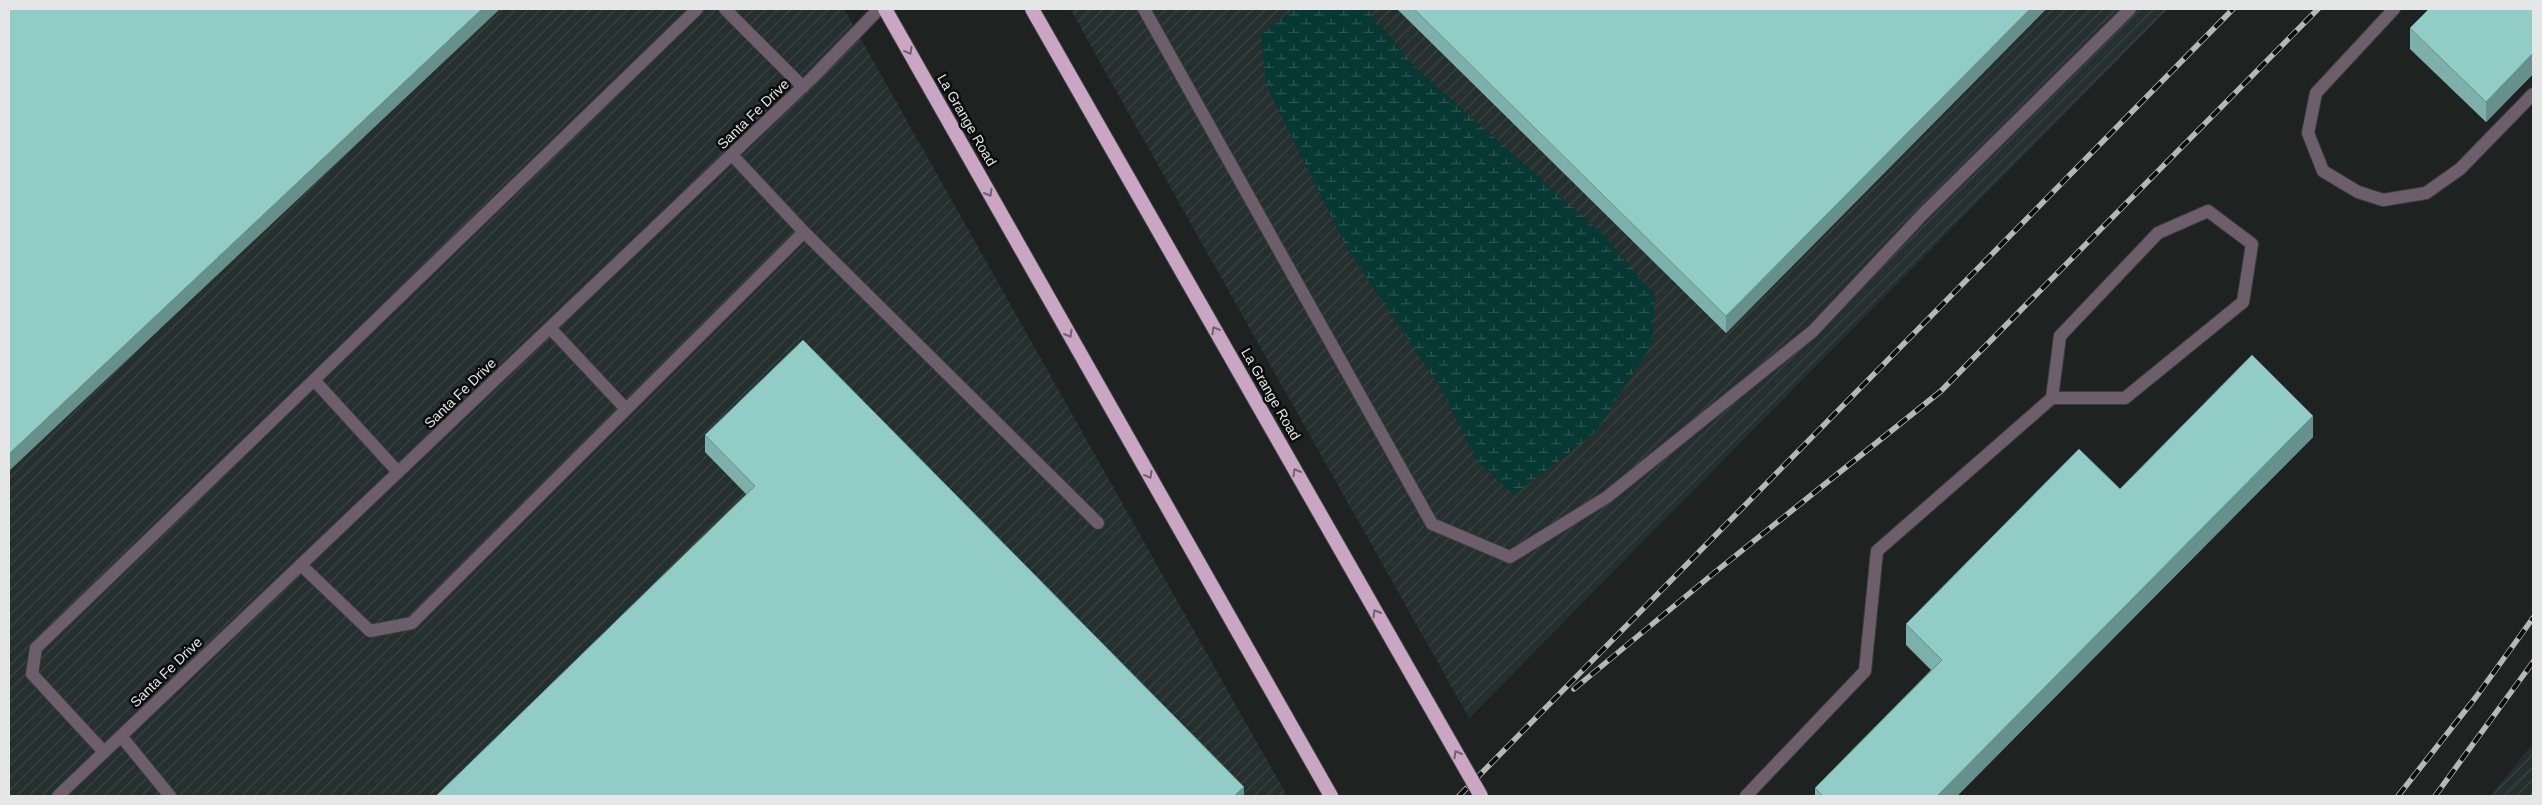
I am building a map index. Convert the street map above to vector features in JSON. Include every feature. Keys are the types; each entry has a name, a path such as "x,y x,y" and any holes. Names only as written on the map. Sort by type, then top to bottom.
{"highway":[{"name":"La Grange Road","path":"885,9 1331,796"},
{"name":"La Grange Road","path":"1032,9 1481,796"}],"street":[{"path":"104,752 32,674 36,648 697,9"},
{"path":"725,9 803,87"},
{"name":"Santa Fe Drive","path":"58,796 803,87 879,9"},
{"path":"1144,9 1432,524 1510,557 1607,497 1812,331 1923,214 2130,9"},
{"path":"2394,9 2316,93 2308,133 2323,171 2358,192 2383,200 2426,193 2460,169 2533,94"},
{"path":"732,155 804,232 1098,523"},
{"path":"1746,796 1865,671 1877,551 2052,398 2125,398 2243,302 2252,244 2208,211 2158,233 2060,336 2052,398"},
{"path":"301,565 370,631 412,623 804,232"},
{"path":"550,328 626,409"},
{"path":"314,380 398,472"},
{"path":"122,736 170,796"}],"shaded area":[{"path":"9,9 844,9 1287,796 9,796"},
{"path":"1070,9 2168,9 1469,718"},
{"path":"2533,743 2533,796 2491,796"}],"green space":[{"path":"1293,9 1367,9 1416,68 1605,236 1655,295 1652,344 1596,432 1514,495 1476,460 1440,387 1349,252 1266,85 1261,35"}],"building":[{"path":"9,9 482,9 9,454"},
{"path":"1414,9 2030,9 1726,316"},
{"path":"2429,9 2533,9 2533,53 2486,102 2410,28"},
{"path":"803,340 1244,787 1234,796 436,796 755,486 705,435"},
{"path":"2252,355 2313,416 1937,796 1823,796 1815,788 1942,660 1906,624 2079,449 2120,489"}],"railway":[{"path":"1459,796 2233,9"},
{"path":"1574,689 1714,573 1941,391 2318,9"},
{"path":"2398,796 2476,697 2533,618"},
{"path":"2435,796 2533,662"}]}
